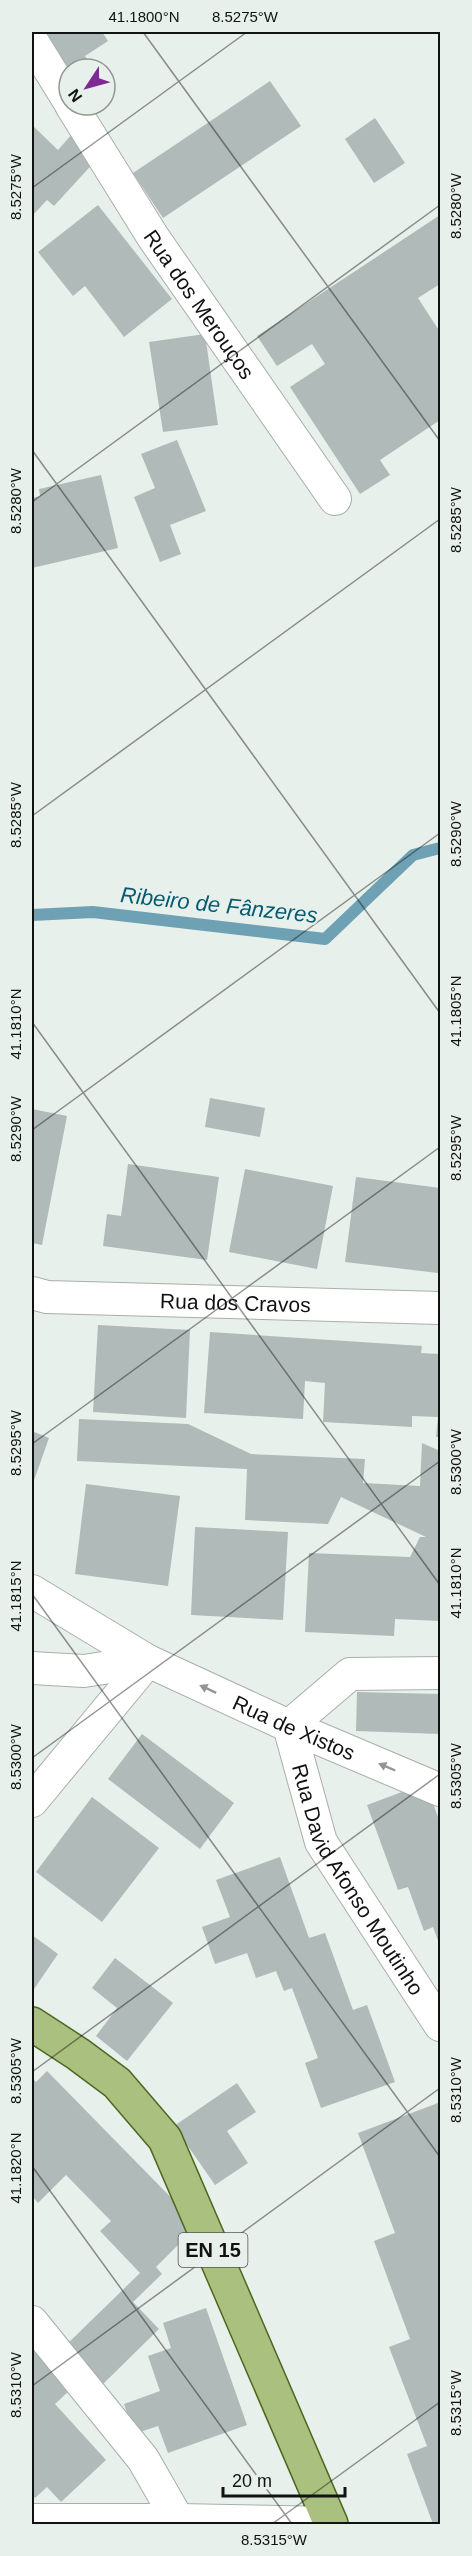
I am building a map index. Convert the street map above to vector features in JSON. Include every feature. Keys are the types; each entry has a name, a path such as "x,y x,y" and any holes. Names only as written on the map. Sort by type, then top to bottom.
{"main road":[{"name":"EN 15","path":"32,2024 78,2054 117,2084 165,2139 331,2524"}],"street":[{"name":"Rua dos Merouços","path":"32,41 57,82"},
{"name":"Rua dos Merouços","path":"79,117 153,237 335,499"},
{"name":"Rua dos Cravos","path":"32,1293 47,1297 441,1308"},
{"name":"Rua de Xistos","path":"32,1591 148,1661 289,1726 441,1790"},
{"path":"32,1668 84,1671 148,1661"},
{"path":"32,1801 148,1661"},
{"path":"289,1726 350,1674 441,1673"},
{"name":"Rua David Afonso Moutinho","path":"289,1726 321,1842 441,2025"},
{"path":"32,2322 144,2459 178,2520"},
{"path":"32,2520 178,2520 331,2524"}],"building":[{"path":"37,32 102,32 108,41 86,57 57,57 57,63"},
{"path":"270,81 301,126 163,218 133,173"},
{"path":"375,118 405,163 374,183 345,139"},
{"path":"32,125 58,150 72,134 98,158 54,206 47,200 32,216"},
{"path":"98,205 172,299 124,337 85,286 73,296 38,252"},
{"path":"440,215 440,284 418,298 440,332 440,420 380,460 390,475 360,494 290,387 325,364 312,344 277,366 257,336"},
{"path":"205,334 218,425 163,432 149,342"},
{"path":"177,440 206,511 170,525 181,554 160,562 134,497 155,488 141,454"},
{"path":"101,475 118,548 32,568 32,498 40,496 39,489"},
{"path":"210,1098 265,1108 260,1137 205,1127"},
{"path":"32,1109 67,1116 42,1245 32,1243"},
{"path":"128,1164 219,1177 207,1260 103,1246 107,1214 121,1216"},
{"path":"245,1169 333,1186 317,1269 229,1252"},
{"path":"356,1177 440,1188 438,1273 345,1262"},
{"path":"98,1325 190,1330 186,1418 93,1412"},
{"path":"210,1332 422,1346 421,1353 440,1354 440,1437 436,1437 438,1417 412,1416 412,1427 323,1422 325,1383 305,1381 303,1419 204,1413"},
{"path":"79,1419 188,1424 251,1454 365,1459 363,1483 420,1486 422,1443 440,1451 440,1621 395,1619 394,1636 305,1632 309,1553 410,1557 420,1537 426,1537 341,1497 328,1524 245,1520 247,1469 77,1461"},
{"path":"32,1431 49,1438 32,1486"},
{"path":"86,1484 180,1496 168,1586 75,1574"},
{"path":"195,1527 288,1532 283,1620 191,1615"},
{"path":"357,1692 440,1694 440,1734 356,1731"},
{"path":"142,1734 234,1803 200,1849 108,1779"},
{"path":"426,1783 440,1823 440,1946 433,1927 424,1931 408,1887 398,1890 367,1805"},
{"path":"92,1797 159,1848 102,1922 36,1872"},
{"path":"280,1857 309,1938 325,1933 353,2010 367,2005 395,2082 321,2108 305,2063 318,2058 292,1988 284,1991 276,1971 256,1978 247,1953 215,1964 202,1927 230,1917 216,1880"},
{"path":"32,1935 58,1954 32,1992"},
{"path":"115,1958 173,2003 127,2061 96,2036 117,2008 92,1988"},
{"path":"47,2071 198,2225 156,2267 162,2274 133,2302 159,2329 100,2387 62,2349 140,2273 100,2231 111,2221 66,2175 38,2203 32,2196 32,2078 36,2082"},
{"path":"237,2083 256,2112 227,2131 248,2163 215,2185 174,2126"},
{"path":"438,2103 440,2109 440,2524 433,2524 407,2454 427,2446 389,2347 410,2339 374,2241 395,2233 358,2133"},
{"path":"206,2308 247,2425 168,2453 158,2426 134,2434 124,2404 160,2391 148,2356 171,2348 163,2323"},
{"path":"32,2348 70,2390 55,2404 106,2460 61,2502 47,2487 35,2498 32,2494"}],"waterway":[{"name":"Ribeiro de Fânzeres","path":"32,915 93,912 325,939 413,855 440,848"}]}
